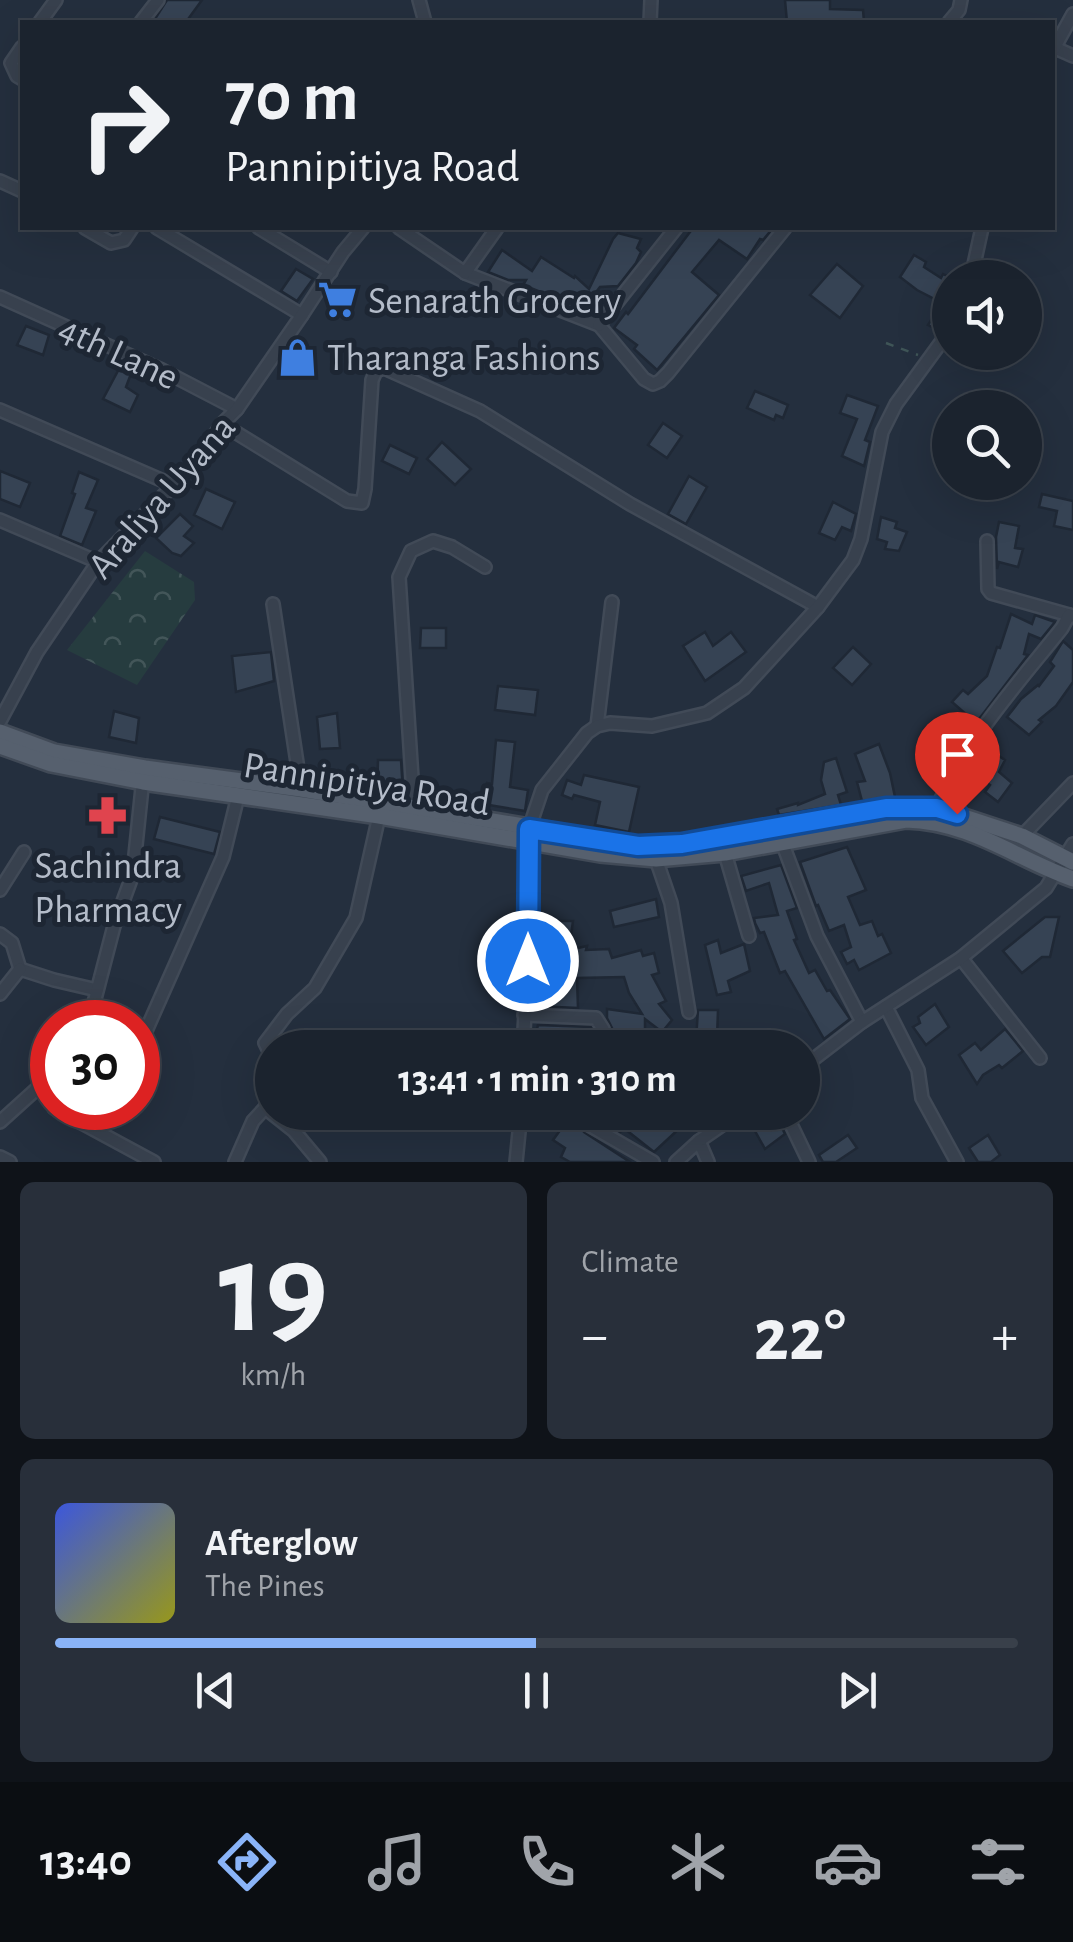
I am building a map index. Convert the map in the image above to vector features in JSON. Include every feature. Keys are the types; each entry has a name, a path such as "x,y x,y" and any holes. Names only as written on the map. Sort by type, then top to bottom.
{"main road":[{"name":"Pannipitiya Road","path":"0,732 54,752 238,796 638,846 682,844 886,808 937,808 1022,836 1066,859 1073,879"},
{"name":"Pannipitiya Road","path":"2,751 51,764 301,789 414,809 600,854 656,859 726,853 906,820 933,821 1066,859"}],"street":[{"path":"142,20 158,0"},
{"path":"1055,48 1073,14"},
{"path":"20,50 11,63 20,78"},
{"path":"89,230 112,243 124,240 131,230"},
{"path":"160,230 302,316"},
{"path":"262,230 331,272"},
{"name":"Araliya Uyana","path":"0,721 38,652 98,562 198,460 222,424 237,410 342,252 362,230"},
{"path":"403,230 464,273 599,325 644,379 653,384 660,381 783,230"},
{"path":"464,273 495,230"},
{"path":"599,325 674,230"},
{"path":"975,260 982,230"},
{"name":"4th Lane","path":"0,296 162,370 237,410"},
{"path":"524,1030 529,835 542,790 597,726 652,726 707,712 744,688 818,607 852,560 860,539 882,432 896,404 932,354"},
{"path":"222,424 347,501 362,503 372,380 376,371 384,368 480,411 630,504 818,607"},
{"path":"0,410 175,486"},
{"path":"0,520 98,562"},
{"path":"414,809 398,578 411,552 434,540 485,567"},
{"path":"937,808 974,739 1071,615 991,592 988,540"},
{"path":"597,726 612,602"},
{"path":"274,604 301,789"},
{"path":"94,1000 133,874 144,775"},
{"path":"1022,836 1073,783"},
{"path":"159,1000 223,857 238,796"},
{"path":"274,1030 315,988 356,918 379,816"},
{"path":"782,842 816,936 862,1022"},
{"path":"0,890 24,852"},
{"path":"726,853 750,936"},
{"path":"656,859 671,903 689,1012"},
{"path":"820,1054 961,958 1046,888 1066,859"},
{"path":"0,934 12,943 20,969"},
{"path":"961,958 1040,1058"},
{"path":"20,969 97,990"},
{"path":"0,994 20,969"},
{"path":"886,1007 918,1070 922,1098 957,1162"},
{"path":"524,1015 596,1018 602,1030"},
{"path":"0,1122 30,1094"},
{"path":"235,1162 255,1119"},
{"path":"95,1130 154,1162"},
{"path":"293,1130 320,1162"},
{"path":"516,1162 519,1130"},
{"path":"598,1130 653,1162"},
{"path":"676,1162 715,1130"},
{"path":"794,1130 809,1162"},
{"path":"699,1141 708,1162"},
{"path":"0,1157 10,1162"}],"path":[{"path":"886,343 928,359"}],"green space":[{"path":"145,551 194,582 195,600 137,685 67,650"}],"building":[{"path":"167,0 202,0 187,20 154,20"},
{"path":"785,0 830,0 830,9 863,10 864,20 787,20"},
{"path":"691,230 771,230 747,259 719,240 692,272 719,295 657,370 634,349 637,345 614,328"},
{"path":"618,233 641,239 636,263 618,286 600,287 583,309 523,285 526,280 508,280 488,272 502,250 532,271 541,257 575,276 589,289"},
{"path":"914,255 926,262 924,267 932,272 932,298 917,290 900,277"},
{"path":"837,264 863,286 840,318 810,295"},
{"path":"296,269 313,279 297,301 281,291"},
{"path":"26,326 49,335 43,355 17,345"},
{"path":"120,367 132,371 126,387 138,395 130,412 103,399"},
{"path":"755,391 788,405 783,418 776,415 774,420 747,408"},
{"path":"847,395 878,406 865,440 870,442 864,466 842,456 857,419 840,413"},
{"path":"663,423 682,436 667,458 648,445"},
{"path":"442,442 471,469 455,485 427,459"},
{"path":"390,445 417,458 409,474 382,461"},
{"path":"0,471 30,483 20,507 0,499"},
{"path":"79,472 98,480 86,508 96,511 82,545 60,536"},
{"path":"689,476 707,487 686,524 668,514"},
{"path":"206,489 235,502 222,529 194,515"},
{"path":"1042,494 1073,501 1073,530 1054,526 1057,511 1039,507"},
{"path":"833,502 856,514 851,531 842,527 835,540 819,533"},
{"path":"180,514 193,526 184,536 194,543 181,556 156,538"},
{"path":"881,517 897,522 895,528 907,532 899,551 885,549 887,542 877,539"},
{"path":"999,522 1019,526 1015,548 1023,549 1018,567 999,562 997,569"},
{"path":"1011,614 1032,624 1035,615 1055,622 1041,639 1029,634 1024,654 1028,655 976,723 952,702 963,690 968,694 987,676"},
{"path":"421,628 446,628 446,648 420,648"},
{"path":"705,632 713,646 731,632 746,652 705,681 683,646"},
{"path":"1063,641 1073,650 1073,682 1029,735 1007,717 1054,666 1050,662"},
{"path":"853,647 871,664 852,685 833,668"},
{"path":"271,652 274,681 236,692 232,656"},
{"path":"498,686 538,690 535,715 495,710"},
{"path":"114,711 139,718 136,743 109,737"},
{"path":"337,713 340,748 320,749 317,717"},
{"path":"496,740 515,742 510,787 528,790 525,811 483,804 487,783 492,784"},
{"path":"879,744 895,797 862,801 857,782 865,781 855,754"},
{"path":"991,751 1005,760 999,772 1012,783 998,802 985,792 990,785 970,770 981,755"},
{"path":"836,758 847,792 838,795 841,805 779,815 777,809 825,794 821,780 824,762"},
{"path":"378,760 401,760 403,792 377,790"},
{"path":"584,775 639,787 629,832 595,825 600,802 562,795 567,780 581,785"},
{"path":"160,817 220,832 214,854 154,839"},
{"path":"847,847 866,890 848,897 860,925 872,921 891,953 859,970 854,960 847,964 841,952 851,947 844,925 829,931 800,862"},
{"path":"781,865 797,908 787,911 797,939 794,940 809,973 815,970 850,1019 824,1039 785,971 780,973 764,932 760,933 755,923 754,918 778,915 769,883 746,891 741,876"},
{"path":"656,899 659,917 614,927 610,911"},
{"path":"1045,917 1059,917 1050,957 1042,957 1022,973 1003,951"},
{"path":"557,921 573,921 569,950 587,946 586,950 609,949 612,958 641,950 643,956 654,953 659,973 652,975 666,1001 659,1004 672,1020 664,1030 645,1019 645,1030 612,1030 607,1009 642,1014 624,977 577,978 578,1008 535,1006 538,946 551,946"},
{"path":"718,940 721,953 744,944 750,971 728,981 731,992 717,995 705,945"},
{"path":"935,1004 949,1027 926,1045 913,1027 920,1023 918,1017"},
{"path":"698,1010 718,1010 717,1030 697,1030"},
{"path":"538,1025 593,1030 533,1030"},
{"path":"1005,1029 1023,1051 1002,1068 999,1065 983,1075 977,1084 959,1055 975,1043 981,1050"},
{"path":"560,1130 583,1130 630,1162 570,1162 561,1157 565,1148 553,1140"},
{"path":"626,1130 678,1130 654,1152"},
{"path":"754,1130 783,1130 785,1134 765,1149"},
{"path":"848,1135 857,1148 836,1162 823,1162 819,1155"},
{"path":"988,1135 1000,1155 991,1162 978,1162 969,1148"}],"place":[{"name":"Senarath Grocery","path":"338,300"},
{"name":"Tharanga Fashions","path":"297,357"},
{"name":"Sachindra Pharmacy","path":"108,816"}],"route":[{"path":"528,961 529,829 638,846 682,844 780,829 886,808 937,808 957,814"}]}
